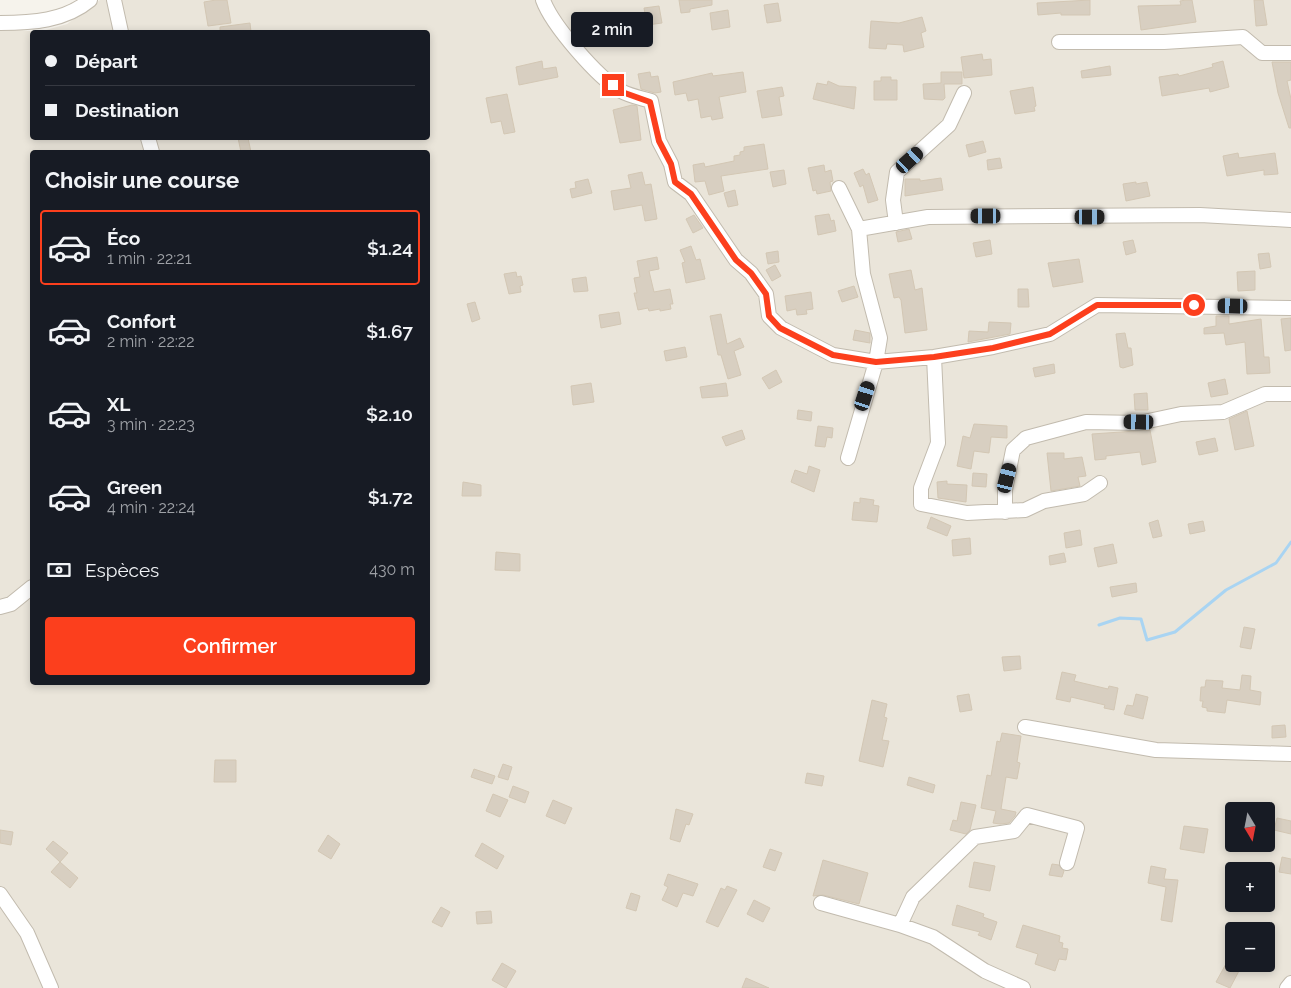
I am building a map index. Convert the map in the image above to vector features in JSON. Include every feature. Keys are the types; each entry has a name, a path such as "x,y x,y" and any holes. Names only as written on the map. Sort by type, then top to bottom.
{"street":[{"path":"0,23 30,22 53,18 75,11 90,0"},
{"path":"114,0 121,30"},
{"path":"543,0 562,31 604,79 622,92 650,102 659,141 671,164 675,182 691,194 736,260 751,273 766,294 769,316 780,328 833,355 876,362 934,357 993,348 1050,334 1097,305 1291,308"},
{"path":"1059,42 1164,42 1243,37 1262,53 1291,53"},
{"path":"896,223 893,200 896,172 950,125 964,93"},
{"path":"839,188 859,229 863,274 880,338 876,362 848,458"},
{"path":"859,229 928,217 1200,215 1291,220"},
{"path":"934,357 938,444 921,488 921,504 967,512 1025,510 1044,501 1084,494 1100,483"},
{"path":"1005,512 1005,490 1013,450 1026,438 1086,422 1139,422 1181,414 1223,412 1265,394 1291,394"},
{"path":"0,607 10,604 30,589"},
{"path":"1025,727 1156,750 1291,754"},
{"path":"900,925 913,896 975,836 1014,831 1026,815 1077,828 1067,863"},
{"path":"0,894 27,933 51,988"},
{"path":"821,903 900,925 933,937 985,971 1023,988"},
{"path":"1287,988 1291,983"}],"shaded area":[{"path":"100,0 1291,0 1291,988 0,988 0,28 30,31 30,140 430,140 430,30 46,30 67,24"}],"building":[{"path":"227,0 231,23 208,26 204,2"},
{"path":"679,0 712,0 712,5 690,9 690,12 681,13"},
{"path":"1090,0 1090,15 1061,15 1061,13 1038,15 1037,3"},
{"path":"1192,0 1196,22 1141,30 1138,6 1181,5 1180,1"},
{"path":"1254,0 1263,0 1267,25 1256,26"},
{"path":"778,3 781,21 767,23 764,5"},
{"path":"659,6 662,23 647,25 644,8"},
{"path":"728,10 730,27 712,30 710,13"},
{"path":"922,17 926,31 921,33 924,47 904,52 903,45 887,44 886,49 869,48 871,21 899,23"},
{"path":"250,23 251,30 220,30 220,27"},
{"path":"982,54 983,60 991,59 992,75 964,78 961,57"},
{"path":"542,61 543,69 556,67 558,77 519,85 516,67"},
{"path":"1223,61 1229,87 1210,92 1209,88 1162,96 1159,77 1178,74 1179,76 1213,67 1212,64"},
{"path":"1272,62 1291,62 1291,80 1287,81 1291,99 1291,128 1289,128 1278,93"},
{"path":"1110,66 1111,75 1082,78 1081,71"},
{"path":"650,72 651,77 658,76 661,92 655,93 641,89 638,74"},
{"path":"743,72 746,92 719,97 723,118 712,120 711,116 701,118 698,99 688,101 686,93 675,95 673,82 712,73 713,76"},
{"path":"941,72 962,72 962,84 944,84 945,98 943,100 924,99 923,84 941,83"},
{"path":"881,77 891,77 891,80 897,80 897,100 874,100 874,81 881,81"},
{"path":"828,81 839,86 856,87 854,109 813,99 817,83 827,85"},
{"path":"782,87 784,96 779,97 782,115 762,118 757,91"},
{"path":"1033,87 1035,111 1015,114 1010,91"},
{"path":"507,94 515,132 504,134 501,121 491,123 486,98"},
{"path":"632,105 637,106 641,140 620,143 613,110"},
{"path":"238,140 248,140 251,150 241,150"},
{"path":"983,141 986,152 969,157 966,145"},
{"path":"764,144 768,169 721,176 724,191 709,195 705,181 695,182 693,165 704,163 705,167 734,161 734,156 740,155 740,152 744,151 744,147"},
{"path":"1238,153 1239,158 1275,153 1278,174 1264,175 1264,170 1227,176 1223,156"},
{"path":"1000,158 1002,168 988,170 987,160"},
{"path":"824,165 825,172 831,170 833,181 830,182 831,191 817,194 816,190 813,191 808,168"},
{"path":"863,169 866,175 869,173 878,200 868,203 863,185 860,187 854,173"},
{"path":"784,170 786,184 773,187 770,172"},
{"path":"642,172 645,185 651,184 657,219 645,221 642,205 614,210 611,191 631,188 628,175"},
{"path":"941,178 943,190 905,196 905,179 920,179 920,181"},
{"path":"588,179 592,193 572,198 570,189 576,188 575,182"},
{"path":"1136,182 1136,184 1147,182 1150,196 1126,201 1123,184"},
{"path":"735,190 738,205 728,207 724,193"},
{"path":"829,214 831,221 834,220 836,231 818,235 815,216"},
{"path":"694,215 703,228 693,233 686,219"},
{"path":"909,229 912,239 898,242 896,232"},
{"path":"990,240 992,254 976,257 973,243"},
{"path":"1133,240 1136,252 1126,255 1123,242"},
{"path":"691,246 696,260 700,259 705,279 686,283 682,263 685,262 680,250"},
{"path":"778,251 779,262 768,264 766,253"},
{"path":"1269,253 1271,267 1260,269 1258,254"},
{"path":"657,257 659,269 649,271 654,292 670,289 673,304 670,304 671,309 660,311 660,309 649,311 648,308 638,310 634,293 637,293 634,278 640,277 637,261"},
{"path":"1079,259 1083,282 1053,287 1048,263"},
{"path":"775,265 781,276 772,281 766,270"},
{"path":"911,270 915,290 922,288 927,330 905,333 901,300 899,297 894,298 889,274"},
{"path":"1255,271 1255,290 1238,291 1237,272"},
{"path":"516,272 517,277 521,276 523,285 520,286 521,292 509,294 504,274"},
{"path":"586,277 588,291 574,292 572,279"},
{"path":"854,286 858,297 842,302 838,291"},
{"path":"1018,289 1028,289 1029,307 1018,307"},
{"path":"811,292 813,309 806,310 807,314 797,315 796,309 787,311 785,296"},
{"path":"475,302 480,319 472,322 467,304"},
{"path":"619,312 621,324 601,328 599,315"},
{"path":"721,314 727,344 740,338 744,347 734,351 741,375 728,379 721,355 718,355 710,316"},
{"path":"1216,316 1229,316 1229,324 1261,319 1264,357 1269,357 1270,373 1247,374 1245,342 1226,345 1224,333 1204,334 1204,328 1216,326"},
{"path":"1291,318 1291,350 1285,351 1281,319"},
{"path":"989,322 1011,323 1010,334 968,342 969,331 988,332"},
{"path":"855,330 870,333 870,343 853,340"},
{"path":"1125,333 1128,348 1131,348 1133,365 1123,368 1120,367 1116,334"},
{"path":"685,347 687,357 666,361 664,351"},
{"path":"1054,364 1055,373 1035,377 1033,368"},
{"path":"776,370 782,382 769,389 762,378"},
{"path":"1225,379 1228,394 1211,397 1208,383"},
{"path":"591,383 594,402 573,405 571,386"},
{"path":"726,383 728,396 702,398 700,387"},
{"path":"1147,393 1148,410 1135,410 1134,394"},
{"path":"798,410 812,412 811,421 797,419"},
{"path":"1247,411 1254,446 1235,450 1229,419"},
{"path":"974,424 1007,426 1007,438 991,437 989,453 974,451 971,469 957,466 963,436 970,438"},
{"path":"818,426 833,428 832,438 827,437 825,447 815,446"},
{"path":"742,430 745,439 726,446 722,437"},
{"path":"1150,430 1156,462 1142,465 1140,452 1106,456 1106,459 1095,460 1092,434"},
{"path":"1215,438 1218,451 1199,455 1196,442"},
{"path":"1047,453 1064,453 1064,459 1082,457 1086,476 1078,477 1080,486 1051,491"},
{"path":"809,466 820,470 814,492 791,482 795,470 807,474"},
{"path":"973,473 987,474 986,487 972,486"},
{"path":"947,481 947,484 967,485 966,502 938,498 937,482"},
{"path":"463,482 481,485 481,496 462,496"},
{"path":"860,498 874,500 873,505 879,506 877,522 852,520 854,502 860,503"},
{"path":"931,517 951,526 947,536 927,528"},
{"path":"1158,520 1162,536 1153,538 1149,523"},
{"path":"1203,521 1205,531 1190,534 1188,524"},
{"path":"1080,530 1082,545 1066,548 1064,533"},
{"path":"970,538 971,554 953,556 952,540"},
{"path":"1113,544 1117,563 1098,567 1094,548"},
{"path":"496,552 520,554 520,571 495,570"},
{"path":"1064,553 1066,562 1050,565 1049,556"},
{"path":"1136,583 1137,592 1112,597 1110,587"},
{"path":"1244,627 1255,629 1251,649 1240,647"},
{"path":"1020,656 1021,669 1004,671 1002,657"},
{"path":"1062,672 1076,675 1074,681 1108,689 1109,686 1118,688 1114,710 1104,708 1105,705 1071,697 1070,702 1056,699"},
{"path":"1242,675 1251,676 1250,690 1261,692 1260,705 1227,700 1225,713 1207,711 1207,708 1202,707 1203,701 1200,701 1201,687 1205,687 1206,680 1223,681 1222,688 1240,690"},
{"path":"969,694 972,710 960,712 957,696"},
{"path":"1136,694 1148,697 1143,719 1124,714 1127,705 1133,706"},
{"path":"872,700 887,704 884,717 887,718 882,740 889,741 883,767 859,761"},
{"path":"1285,725 1286,737 1272,738 1272,726"},
{"path":"1002,733 1021,736 1017,762 1020,763 1017,779 1006,777 1001,809 1016,812 1009,823 1000,824 993,823 996,811 981,808 987,775 991,776 997,741 1000,742"},
{"path":"215,760 236,760 236,782 214,782"},
{"path":"503,764 512,767 508,780 498,777"},
{"path":"474,769 495,776 492,784 471,777"},
{"path":"807,773 824,776 822,786 805,783"},
{"path":"909,777 935,785 933,793 907,785"},
{"path":"513,786 529,792 525,803 509,797"},
{"path":"493,794 508,800 500,817 486,811"},
{"path":"553,800 572,808 565,824 546,816"},
{"path":"961,802 976,805 970,830 966,834 950,830 953,820 957,821"},
{"path":"676,809 693,814 689,825 686,824 680,842 670,839"},
{"path":"1277,818 1291,821 1291,834 1275,830"},
{"path":"1184,826 1208,829 1204,853 1180,849"},
{"path":"0,830 13,832 11,845 0,843"},
{"path":"328,835 340,844 331,859 318,851"},
{"path":"53,841 68,853 60,862 46,849"},
{"path":"482,843 504,856 497,869 475,856"},
{"path":"770,849 782,853 775,871 763,867"},
{"path":"1282,857 1291,859 1291,874 1279,872"},
{"path":"823,860 868,873 859,904 823,895 813,896"},
{"path":"60,862 78,878 70,888 51,872"},
{"path":"974,862 995,866 990,891 969,887"},
{"path":"1052,864 1059,865 1064,871 1062,877 1049,875"},
{"path":"1151,866 1166,869 1164,879 1178,880 1172,922 1161,920 1166,887 1148,883"},
{"path":"668,874 698,884 693,896 683,893 677,907 662,900 668,887 664,885"},
{"path":"727,886 737,890 718,927 706,922 721,888 725,890"},
{"path":"631,893 640,896 636,911 626,908"},
{"path":"754,900 770,908 763,922 747,914"},
{"path":"957,905 984,914 983,917 997,922 991,940 978,935 980,932 952,925"},
{"path":"441,907 450,912 442,927 432,922"},
{"path":"491,911 492,923 477,924 476,912"},
{"path":"1023,925 1060,936 1059,942 1063,943 1062,948 1068,949 1066,960 1059,959 1055,971 1035,964 1038,954 1016,947"},
{"path":"502,963 516,971 506,988 492,980"},
{"path":"1225,966 1225,972 1238,972 1230,988 1216,982"},
{"path":"746,978 769,988 742,988"}],"waterway":[{"path":"1099,625 1120,618 1141,619 1147,640 1175,632 1226,590 1276,563 1291,542"}],"route":[{"path":"613,85 622,92 650,102 659,141 671,164 675,182 691,194 712,228 736,260 751,273 766,294 769,316 780,328 833,355 876,362 934,357 993,348 1050,334 1097,305 1194,305"}]}
